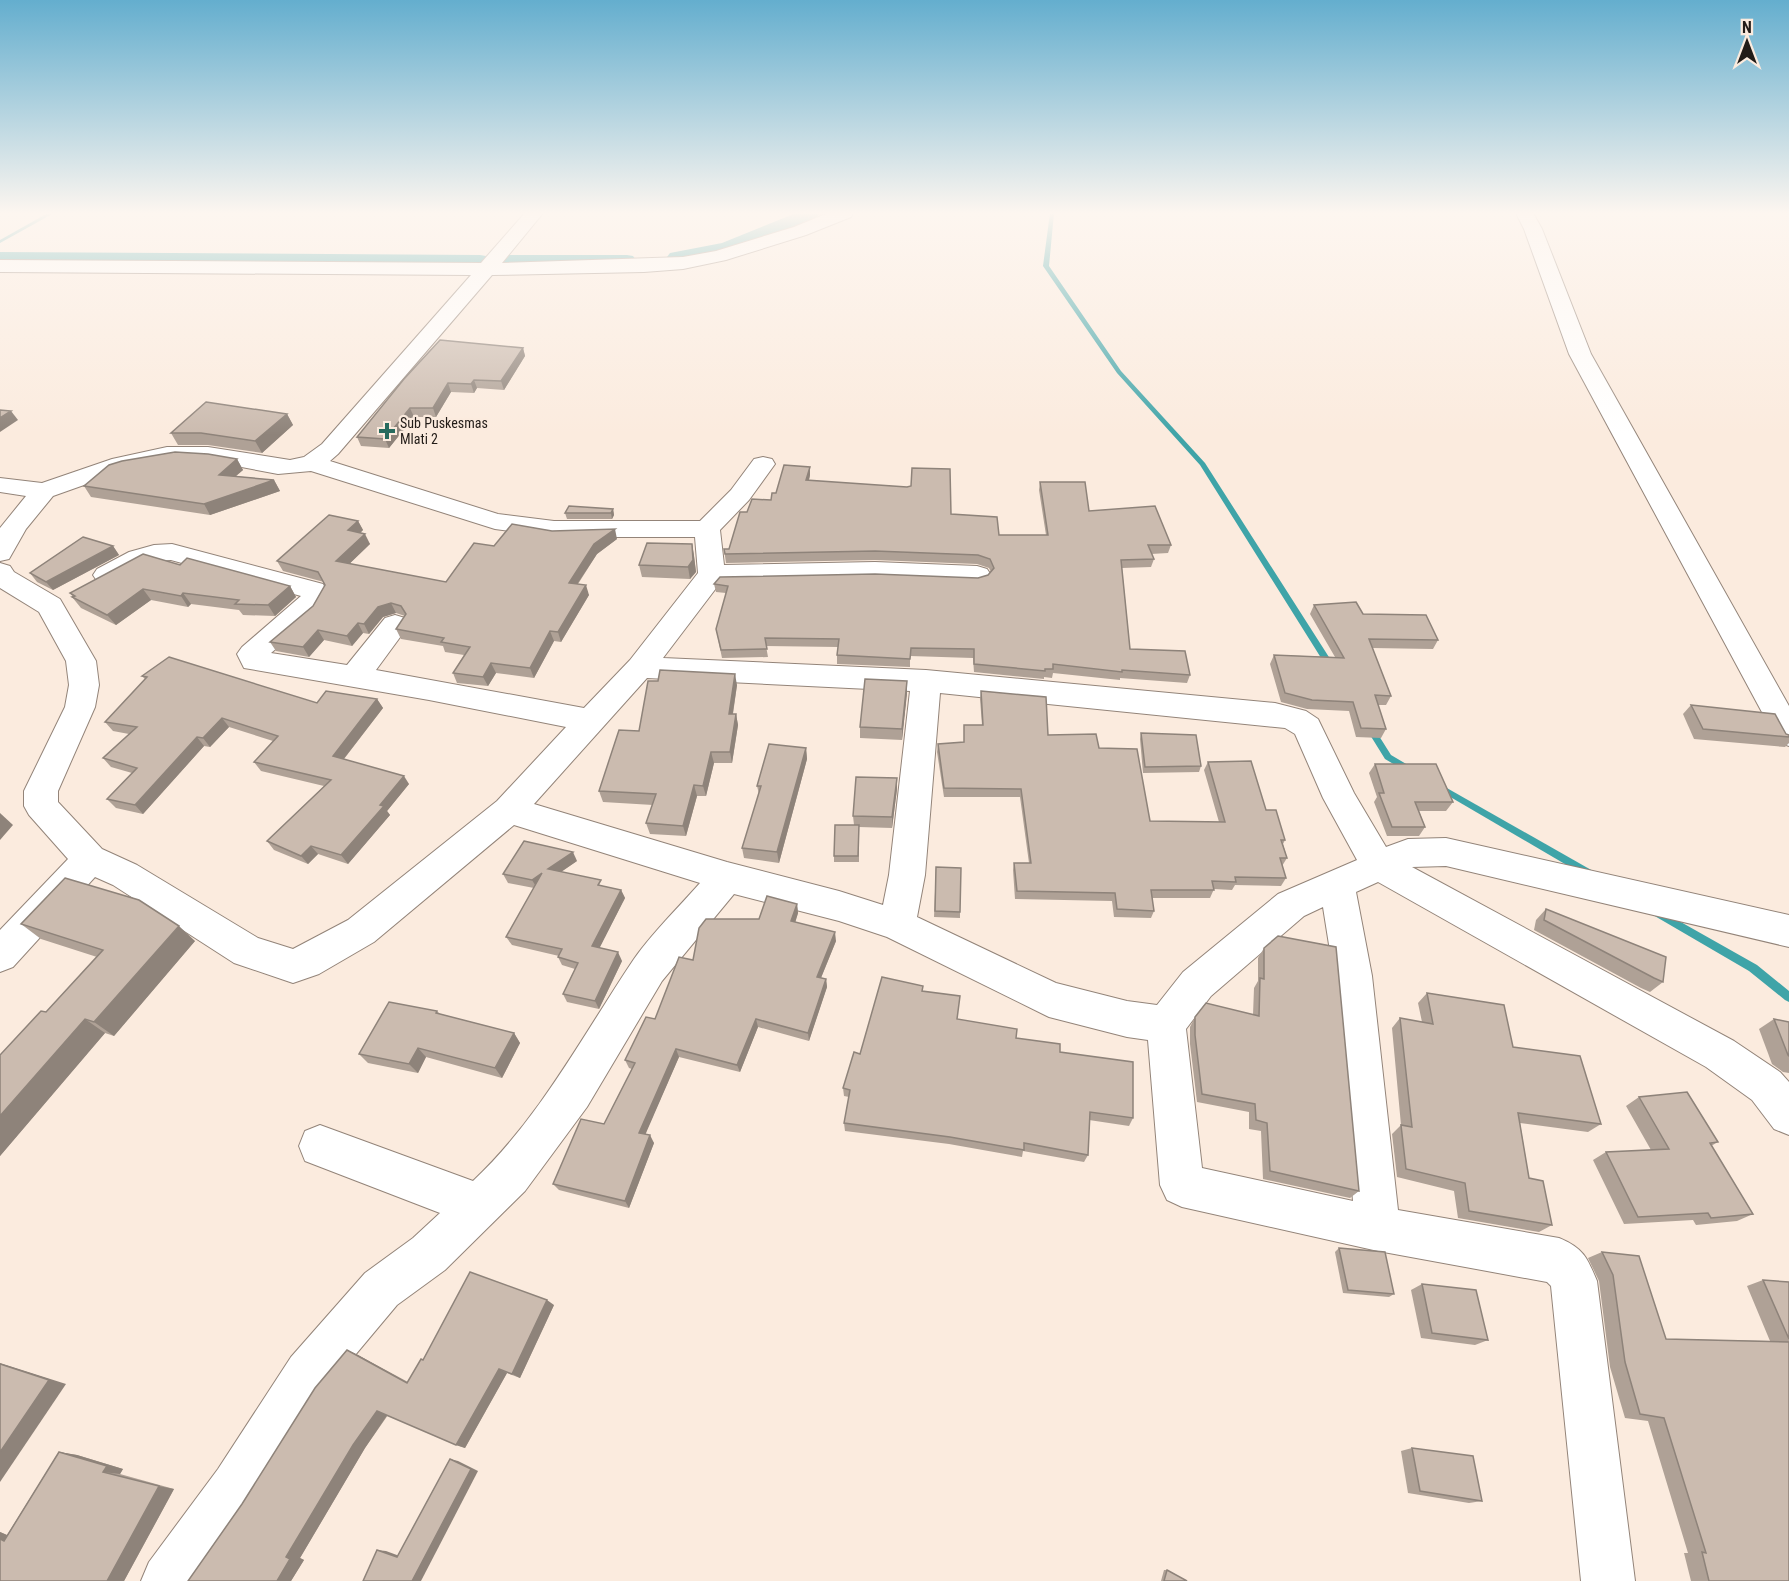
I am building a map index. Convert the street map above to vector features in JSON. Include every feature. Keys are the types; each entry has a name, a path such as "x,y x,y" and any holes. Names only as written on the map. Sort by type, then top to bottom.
{"street":[{"path":"0,485 44,491 114,466 166,454 194,453 222,456 272,466 290,467 312,463 330,449 471,287"},
{"path":"1555,287 1580,354 1789,734"},
{"path":"312,463 495,521 523,527 554,529 707,529 740,495 763,464"},
{"path":"0,553 14,526 44,491"},
{"path":"70,596 84,685 81,707 41,791 41,806 90,859 125,875 247,951 293,966 306,962 360,931 509,810 640,667 712,574 707,529"},
{"path":"0,572 2,578 70,596 149,552 172,552 313,590 315,596 307,607 252,654 252,658 261,663 429,689 591,721"},
{"path":"712,574 875,571 977,575"},
{"path":"354,677 395,625"},
{"path":"640,667 926,681 1263,713 1295,719 1307,727 1340,798 1378,866 1720,1054 1766,1086 1789,1114"},
{"path":"897,925 907,875 926,681"},
{"path":"509,810 727,877 839,906 897,925 1049,999 1127,1019 1166,1024"},
{"path":"1608,1581 1574,1281 1568,1270 1559,1261 1378,1229 1182,1185 1166,1024 1197,984 1291,905 1408,853 1446,852 1789,931"},
{"path":"0,955 90,859"},
{"path":"168,1581 236,1487 309,1374 381,1289 429,1254 510,1176 551,1123 650,969 727,877"},
{"path":"1337,886 1353,976 1378,1229"},
{"path":"320,1146 478,1205"}],"building":[{"path":"440,340 523,348 501,381 474,380 471,384 448,383 433,408 410,408 385,439 357,437 404,379"},
{"path":"206,402 287,414 255,441 201,433 171,433"},
{"path":"0,410 11,411 0,418"},
{"path":"175,452 237,459 219,475 274,480 204,504 84,486 109,465"},
{"path":"784,465 810,467 806,480 907,487 911,486 912,468 950,469 951,514 997,517 999,535 1048,535 1040,482 1085,482 1089,511 1155,506 1171,545 1148,545 1154,559 1121,560 1130,649 1185,651 1190,675 1122,670 1122,672 1053,664 1053,669 1045,669 1045,671 974,664 974,649 911,648 910,659 837,655 839,639 765,638 767,649 721,650 716,629 728,586 714,584 720,577 875,574 978,578 988,575 994,568 990,559 978,555 875,551 725,554 724,549 729,549 740,512 747,512 752,499 771,500 772,493 776,493"},
{"path":"569,506 613,509 611,513 565,513"},
{"path":"329,515 358,521 348,530 365,534 336,561 446,582 474,543 494,546 512,524 552,531 615,529 594,544 569,583 586,585 558,632 550,631 530,668 491,663 483,677 453,673 470,647 441,642 444,638 396,629 406,614 401,606 391,603 378,607 364,624 358,623 347,636 318,630 303,647 270,642 313,606 325,585 318,572 277,561"},
{"path":"83,537 113,546 46,582 30,573"},
{"path":"647,543 692,544 693,560 688,567 639,565"},
{"path":"143,554 180,565 187,558 290,586 268,605 235,604 239,600 183,593 181,596 143,589 107,615 72,597 75,596 70,593"},
{"path":"1356,602 1363,614 1426,615 1438,640 1369,639 1391,696 1375,695 1386,729 1361,728 1353,702 1312,700 1285,693 1274,655 1344,658 1314,605"},
{"path":"169,657 317,703 326,691 377,699 333,756 404,776 380,805 384,806 341,855 311,846 301,856 267,841 331,780 254,762 278,736 222,718 203,738 197,737 135,805 107,799 137,768 103,758 137,727 105,722 147,677 142,676"},
{"path":"660,670 735,674 729,714 736,714 730,752 711,752 703,786 694,785 683,826 646,823 656,794 599,791 619,730 639,731 648,681 658,681"},
{"path":"865,679 907,681 902,729 860,727"},
{"path":"981,691 1046,697 1048,735 1096,734 1099,748 1137,749 1150,821 1225,822 1208,762 1251,761 1266,810 1276,810 1285,840 1281,840 1287,858 1280,858 1286,878 1235,877 1236,882 1212,881 1214,890 1151,890 1154,911 1117,909 1115,893 1017,891 1014,863 1031,863 1021,789 944,788 938,744 964,742 964,725 983,725"},
{"path":"1691,705 1775,714 1789,737 1703,729"},
{"path":"1141,733 1196,735 1201,766 1145,767"},
{"path":"769,744 806,748 777,852 742,848 761,786 757,786"},
{"path":"1375,764 1436,764 1453,802 1415,802 1425,827 1392,827 1379,793 1384,793"},
{"path":"856,777 897,778 892,817 853,816"},
{"path":"835,825 859,825 858,856 834,856"},
{"path":"524,841 573,852 548,869 601,880 598,885 621,890 592,946 618,952 595,1001 563,994 578,963 558,957 562,949 506,937 542,873 532,880 503,874"},
{"path":"936,867 961,868 960,912 935,911"},
{"path":"65,878 139,900 179,926 94,1022 85,1019 0,1116 0,1055 41,1011 46,1012 103,950 21,924"},
{"path":"767,896 797,904 791,921 835,932 817,977 826,979 808,1033 756,1019 737,1065 676,1049 639,1133 650,1135 625,1201 553,1184 581,1119 604,1124 635,1063 625,1060 646,1017 655,1019 679,957 693,960 699,928 706,919 759,919"},
{"path":"1546,909 1666,957 1663,982 1544,920"},
{"path":"1278,936 1336,947 1359,1191 1270,1171 1267,1123 1256,1120 1255,1104 1202,1094 1195,1017 1206,1003 1259,1016 1260,978 1264,979 1264,948"},
{"path":"882,977 923,986 922,991 960,996 957,1019 1017,1029 1016,1038 1060,1044 1060,1052 1133,1062 1133,1118 1090,1112 1088,1155 1024,1143 1024,1150 950,1137 844,1123 850,1090 843,1088 854,1052 860,1054"},
{"path":"1427,993 1504,1005 1513,1047 1580,1056 1601,1124 1518,1113 1529,1178 1543,1181 1552,1225 1469,1211 1465,1183 1406,1169 1401,1125 1412,1127 1400,1018 1433,1024"},
{"path":"389,1002 437,1011 436,1013 514,1033 495,1068 418,1048 409,1064 359,1054"},
{"path":"1774,1019 1789,1022 1789,1056 1788,1055"},
{"path":"1687,1092 1718,1142 1710,1143 1753,1214 1711,1218 1708,1213 1638,1217 1606,1152 1669,1149 1639,1097"},
{"path":"1339,1248 1385,1252 1394,1294 1348,1290"},
{"path":"1602,1252 1639,1256 1666,1339 1789,1342 1789,1581 1709,1581 1702,1552 1706,1553 1664,1418 1640,1414 1625,1362 1613,1275"},
{"path":"470,1272 547,1300 512,1374 499,1369 456,1445 377,1411 353,1445 286,1557 290,1559 277,1581 188,1581 242,1504 315,1388 347,1350 407,1383 421,1359 423,1360"},
{"path":"1763,1280 1789,1282 1789,1339"},
{"path":"1422,1284 1476,1290 1488,1340 1432,1333"},
{"path":"0,1364 49,1380 0,1452"},
{"path":"1412,1448 1473,1456 1482,1501 1420,1491"},
{"path":"59,1452 107,1466 103,1472 159,1486 107,1581 0,1581 0,1539 4,1541"},
{"path":"450,1459 471,1469 412,1581 363,1581 377,1550 397,1557"},
{"path":"1167,1570 1187,1581 1164,1581"}],"waterway":[{"path":"1060,287 1119,372 1203,464 1331,667"},
{"path":"1371,730 1388,757 1410,770"},
{"path":"1438,786 1590,874"},
{"path":"1656,912 1753,968 1789,997"}],"place":[{"name":"Sub Puskesmas Mlati 2","path":"387,431"}]}
